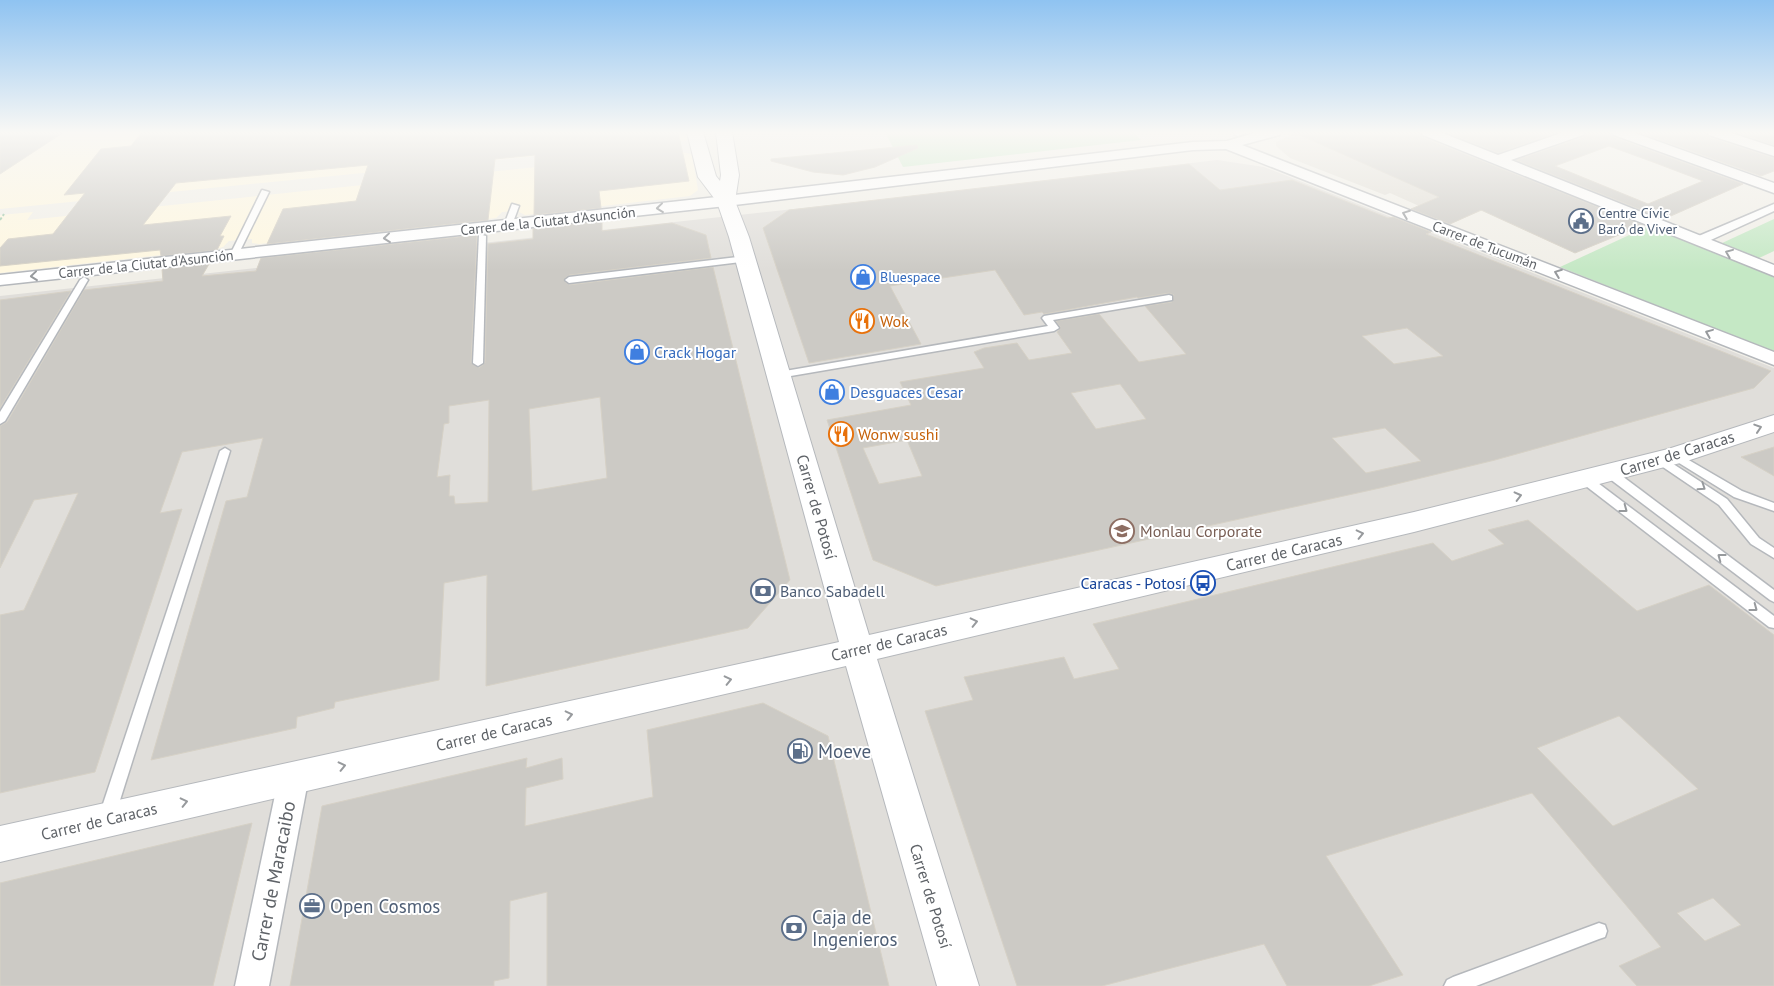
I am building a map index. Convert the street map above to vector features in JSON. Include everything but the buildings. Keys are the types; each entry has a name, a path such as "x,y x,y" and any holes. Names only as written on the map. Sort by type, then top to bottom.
{"street":[{"path":"708,178 726,201"},
{"path":"726,201 730,178"},
{"name":"Carrer de la Ciutat d'Asunción","path":"0,280 922,178"},
{"name":"Carrer de Tucumán","path":"1335,178 1774,359"},
{"path":"1542,178 1774,271"},
{"path":"1746,178 1774,188"},
{"name":"Carrer de Potosí","path":"726,201 746,259 858,649 958,986"},
{"path":"1698,241 1774,207"},
{"name":"Carrer de Caracas","path":"0,844 294,776 756,674 1395,526 1598,477 1668,458 1774,423"},
{"name":"Carrer de Maracaibo","path":"252,986 294,776"}],"lane":[{"path":"234,255 266,192"},
{"path":"508,225 515,206"},
{"path":"478,363 482,236"},
{"path":"569,280 746,259"},
{"path":"0,421 84,280"},
{"path":"779,375 1054,328 1047,318 1169,298"},
{"path":"106,820 225,451"},
{"path":"1668,458 1738,494 1774,507"},
{"path":"1668,458 1723,502 1755,541 1774,554"},
{"path":"1598,477 1774,597"},
{"path":"1598,477 1774,623"},
{"path":"1723,502 1738,494"},
{"path":"1453,986 1599,931"}],"path":[{"path":"0,220 4,214"}],"shaded area":[{"path":"0,178 313,178 0,209"},
{"path":"430,178 696,178 698,190 690,196 525,215 517,211 502,212 496,218 259,244 252,243 252,239 229,241 223,247 215,249 0,273 0,215 33,212 27,220"},
{"path":"1064,178 1292,178 1774,368 1774,986 0,986 0,296"},
{"path":"1341,178 1522,178 1539,186 1455,222 1390,193 1385,195"}],"green space":[{"path":"1774,219 1774,251 1757,259 1720,244"},
{"path":"1651,225 1774,273 1774,352 1560,267"}],"place":[{"name":"Centre Cívic Baró de Viver","path":"1581,221"},
{"name":"Bluespace","path":"863,277"},
{"name":"Wok","path":"862,321"},
{"name":"Crack Hogar","path":"637,352"},
{"name":"Desguaces Cesar","path":"832,392"},
{"name":"Wonw sushi","path":"841,434"},
{"name":"Monlau Corporate","path":"1122,531"},
{"name":"Caracas - Potosí","path":"1203,583"},
{"name":"Banco Sabadell","path":"763,591"},
{"name":"Moeve","path":"800,751"},
{"name":"Open Cosmos","path":"312,906"},
{"name":"Caja de Ingenieros","path":"794,928"}]}
